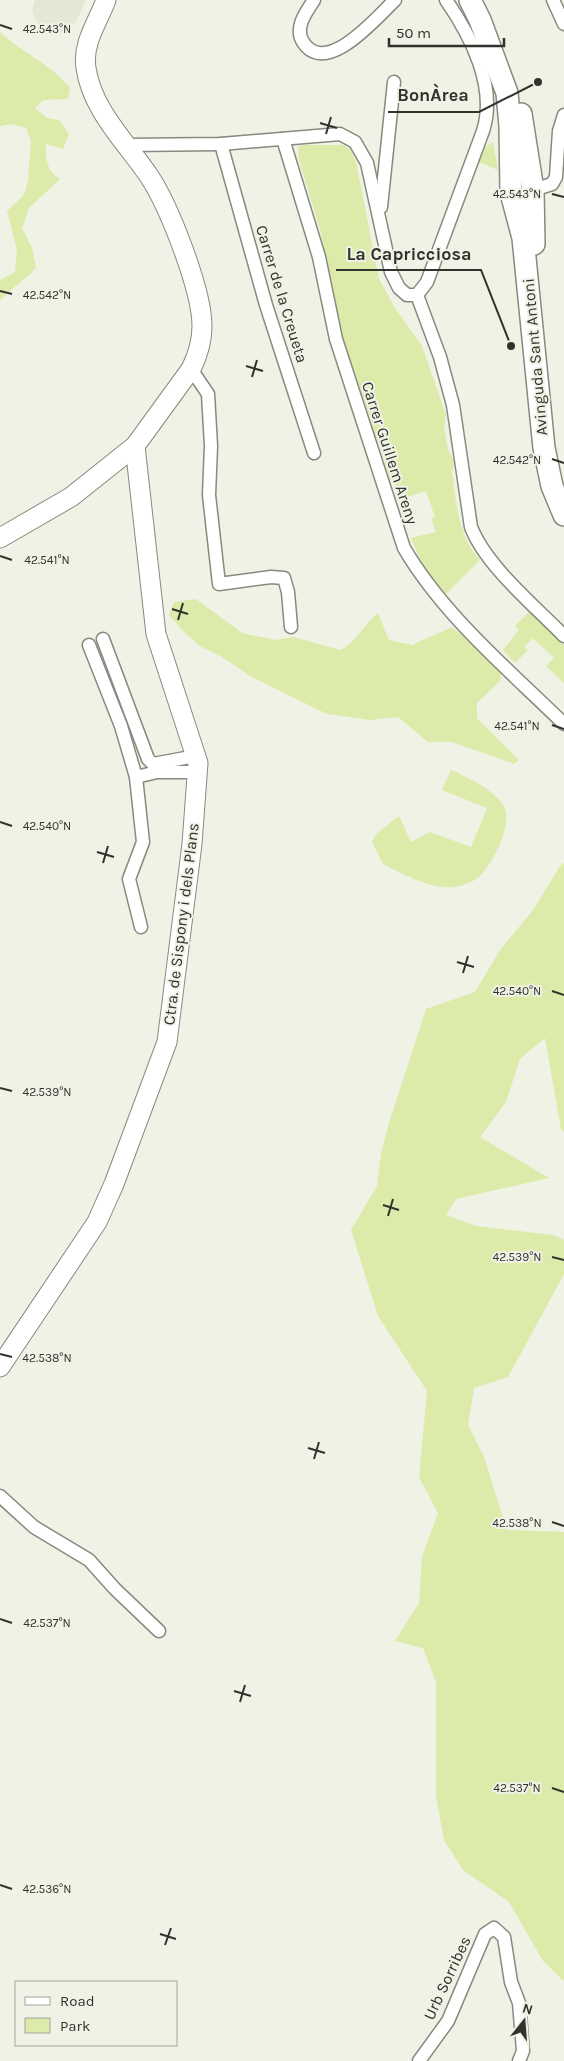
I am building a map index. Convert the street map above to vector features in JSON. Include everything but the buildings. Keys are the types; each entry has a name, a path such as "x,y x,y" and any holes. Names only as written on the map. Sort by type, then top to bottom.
{"main road":[{"path":"0,538 71,497 135,446 191,370 198,355 202,325 194,282 182,247 158,194 95,98 85,67 86,43 106,0"},
{"name":"Avinguda Sant Antoni","path":"470,0 480,20 506,93 510,126 512,193 523,238 544,448 552,486 564,515"},
{"name":"Avinguda Sant Antoni","path":"484,0 512,67 533,191 533,236 550,420 564,487"},
{"path":"512,193 516,183 524,181 533,191"},
{"name":"Ctra. de Sispony i dels Plans","path":"0,1368 97,1222 114,1184 167,1042 191,853 196,764 156,634 135,446"}],"street":[{"path":"314,0 302,20 300,34 311,50 326,54 345,46 395,0"},
{"path":"126,145 221,144 340,134 355,142 368,162 391,272 399,288 407,295 417,295 423,290 430,274 483,131 488,105 486,90 475,53 446,0"},
{"path":"553,0 564,24"},
{"path":"380,219 394,82"},
{"path":"533,191 552,184 556,177 558,137 564,115"},
{"name":"Carrer Guillem Areny","path":"283,139 319,257 336,338 404,548 416,569 460,621 564,724"},
{"name":"Carrer de la Creueta","path":"221,144 266,305 314,453"},
{"path":"417,295 447,379 453,405 471,527 476,541 500,570 564,636"},
{"path":"191,370 208,394 211,446 210,504 219,584 270,577 284,578 288,592 291,627"},
{"path":"104,639 148,758 153,764 196,764"},
{"path":"89,645 121,726 136,777 143,842 142,851 132,868 129,879 141,927"},
{"path":"136,777 196,764"},
{"path":"0,1496 34,1527 90,1560 115,1589 159,1631"},
{"name":"Urb Sorribes","path":"419,2061 448,2021 485,1934 494,1928 504,1937 511,1982 519,2003 523,2051 519,2061"}],"shaded area":[{"path":"35,0 86,0 77,20 69,29 60,33 48,30 37,23 32,11"}],"green space":[{"path":"0,32 54,72 70,88 68,99 43,100 35,108 47,118 59,120 69,134 63,149 46,144 46,154 50,169 60,179 29,208 22,228 32,248 36,268 0,301 0,280 15,272 17,250 7,211 24,195 28,181 31,140 26,128 12,124 0,126"},
{"path":"493,142 498,170 479,162 484,148"},
{"path":"344,145 351,151 356,162 379,279 395,308 422,346 446,415 444,427 448,449 455,463 452,471 459,518 467,541 480,560 446,594 423,566 411,538 436,532 431,518 435,517 426,491 400,499 394,482 389,478 380,444 371,431 372,423 341,333 321,233 298,156 299,146"},
{"path":"196,599 242,633 275,640 294,637 340,650 351,643 378,613 389,640 412,645 452,627 490,658 501,674 500,681 477,703 477,718 519,760 514,764 452,742 428,742 398,717 370,720 327,714 252,677 222,657 200,646 169,615 174,602"},
{"path":"530,611 564,645 564,683 546,666 554,658 533,638 524,647 528,650 515,663 503,650 519,630 515,626"},
{"path":"451,770 465,776 492,793 502,803 506,811 506,820 501,841 491,861 480,876 465,885 440,887 410,877 383,864 372,842 376,834 399,816 411,842 430,832 471,847 487,808 442,790"},
{"path":"564,863 564,1132 561,1129 545,1038 520,1059 506,1102 480,1137 549,1178 456,1199 446,1215 476,1226 553,1235 564,1240 564,1274 508,1377 474,1388 468,1425 484,1457 507,1530 564,1532 564,1981 543,1961 509,1902 463,1870 444,1840 436,1796 436,1682 423,1648 395,1641 419,1603 422,1557 438,1513 419,1477 427,1391 378,1316 351,1230 377,1186 381,1154 389,1123 426,1009 475,992 500,950 534,909 560,866"}],"place":[{"name":"BonÀrea","path":"538,82"},
{"name":"La Capricciosa","path":"511,346"}]}
